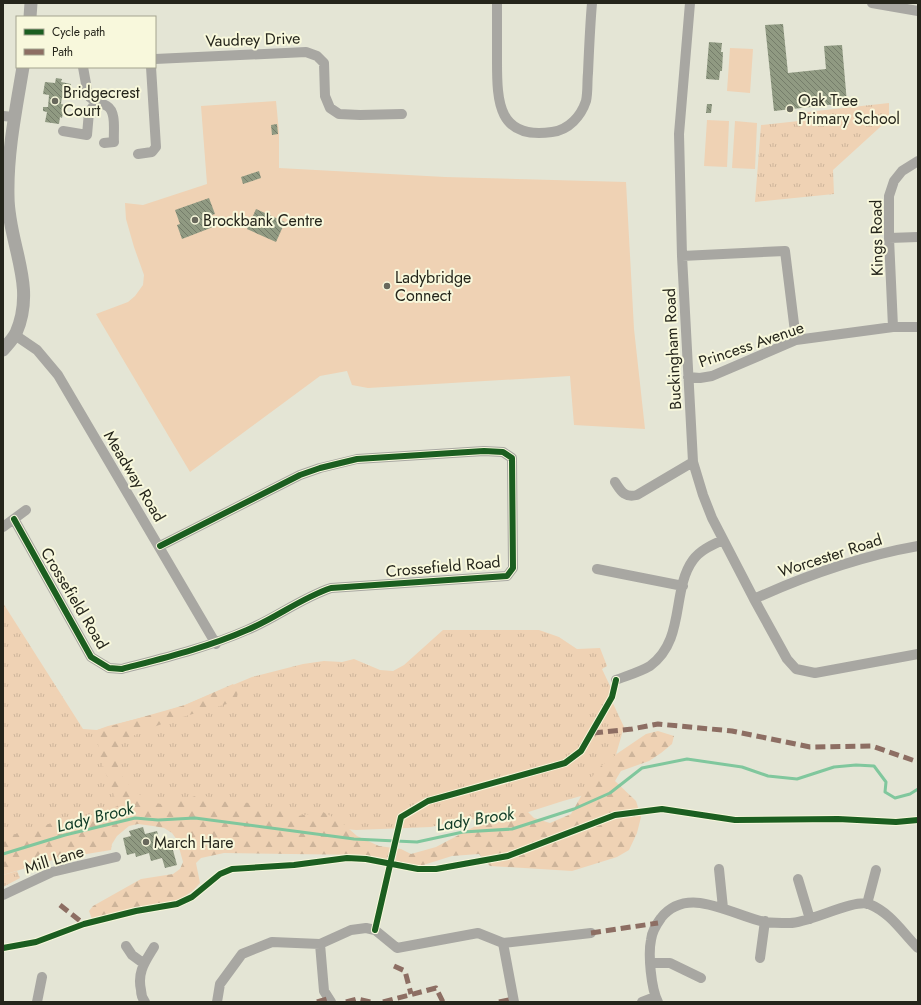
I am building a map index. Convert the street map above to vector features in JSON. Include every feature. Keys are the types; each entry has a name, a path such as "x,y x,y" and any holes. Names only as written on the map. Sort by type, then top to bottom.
{"street":[{"path":"497,3 497,95 501,111 510,124 523,130 538,134 555,132 568,126 580,115 586,99 592,3"},
{"name":"Buckingham Road","path":"690,3 680,134 682,256 693,462 703,495 723,540 754,599 787,659 796,669 815,673 918,654"},
{"path":"872,3 918,11"},
{"name":"Vaudrey Drive","path":"156,59 306,52 317,56 324,64 325,96 330,108 339,114 402,114"},
{"path":"3,349 15,334 23,311 23,277 8,199 9,117 23,68"},
{"path":"83,68 88,95 96,102 106,106 113,113 114,142 104,143"},
{"path":"138,154 152,152 156,147 151,68"},
{"path":"63,131 87,135 89,112 96,102"},
{"name":"Kings Road","path":"893,327 889,238 889,196 894,181 902,171 918,161"},
{"path":"889,238 918,237"},
{"path":"682,256 785,251 796,340"},
{"name":"Princess Avenue","path":"688,377 700,378 712,376 796,340 893,327 918,327"},
{"name":"Meadway Road","path":"15,334 38,350 58,375 160,546 216,644"},
{"name":"Crossefield Road","path":"14,519 91,657 109,668 122,669 216,644 249,630 312,594 331,588 507,576 513,568 512,458 503,452 484,451 357,459 300,475 160,546"},
{"path":"615,482 623,494 630,497 637,495 693,462"},
{"path":"3,527 26,510"},
{"path":"616,680 649,666 666,647 672,636 688,567 699,553 723,540"},
{"name":"Worcester Road","path":"754,599 800,578 835,566 888,551 918,546"},
{"path":"597,569 683,586"},
{"name":"Mill Lane","path":"3,895 52,872 116,857"},
{"path":"719,869 723,908"},
{"path":"867,904 876,870"},
{"path":"798,879 810,919"},
{"path":"642,1002 657,999 651,963 652,933 666,911 680,905 695,902 723,908 765,922 791,923 810,919 846,906 867,904 893,920 918,948"},
{"path":"760,958 765,922"},
{"path":"217,1002 220,984 242,954 272,942 320,944 351,930 366,928 375,930 397,948 478,933 503,943 591,933"},
{"path":"503,943 514,1002"},
{"path":"320,944 324,991 331,1002"},
{"path":"126,946 132,955 143,963"},
{"path":"145,1002 139,981 143,963 154,947"},
{"path":"651,963 670,963 702,978"},
{"path":"37,1002 42,977"}],"green space":[{"path":"730,48 753,49 750,93 727,91"},
{"name":"Ladybridge Connect","path":"276,101 279,132 279,168 445,177 626,182 634,329 645,429 574,425 570,376 368,388 352,385 347,371 320,376 190,472 96,314 128,302 135,296 143,285 144,275 126,219 125,203 143,205 207,184 201,106"},
{"path":"889,103 889,119 833,170 834,194 755,202 761,125 808,120 807,112"},
{"path":"707,120 729,121 727,167 704,166"},
{"path":"735,121 757,123 755,169 732,168"},
{"path":"3,603 83,729 97,730 160,713 185,705 252,677 303,664 324,661 342,662 354,659 380,670 393,671 404,665 443,630 539,630 559,637 577,649 600,648 607,666 602,669 611,688 610,697 624,727 606,789 503,820 466,819 431,827 356,830 290,824 142,819 3,854"},
{"path":"233,684 238,690 237,698 227,704 153,727 127,740 120,746 117,755 118,765 128,784 136,792 154,802 163,804 202,794 215,801 252,803 277,809 291,817 323,812 340,821 357,836 379,846 401,849 411,854 436,847 489,819 528,812 534,818 550,823 571,814 592,777 601,766 618,753 646,734 658,731 674,736 672,744 661,753 649,761 621,771 615,781 636,801 641,817 637,833 629,850 617,857 572,871 490,866 479,854 452,856 417,867 390,864 366,855 224,853 201,858 196,863 200,883 186,896 162,904 92,919 89,911 93,906 141,879 173,874 180,869 183,862 177,840 172,833 164,828 138,824 129,826 117,836 112,844 111,850 56,859 3,875 3,838 58,821 74,820 118,806 99,755 97,730 185,705"},
{"path":"17,871 20,878 3,887 3,875"}],"building":[{"path":"783,24 788,73 826,69 824,46 842,45 847,103 774,111 765,25"},
{"path":"709,42 722,43 722,71 720,71 719,80 706,79"},
{"name":"Bridgecrest Court","path":"56,78 62,79 61,82 71,84 69,98 62,97 61,104 64,105 62,118 60,117 59,124 45,122 47,112 43,111 43,107 48,107 49,95 43,94 45,82 55,83"},
{"path":"707,104 712,104 711,113 706,113"},
{"path":"277,124 278,134 272,135 271,125"},
{"path":"259,171 261,178 243,184 241,177"},
{"name":"Brockbank Centre","path":"209,198 215,214 209,216 213,227 182,239 177,225 180,224 175,210"},
{"path":"256,209 285,222 276,242 247,229"},
{"path":"143,827 145,834 157,831 160,842 170,839 177,865 165,868 162,858 151,861 149,853 136,857 135,853 127,855 123,838 131,836 129,831"}],"waterway":[{"name":"Lady Brook","path":"3,854 65,835 135,818 158,820 195,818 354,839 417,842 463,832 512,829 574,809 610,793 642,768 687,759 742,767 768,776 797,779 834,767 856,765 874,766 886,782 885,792 895,798 910,794 918,789"}],"marked path":[{"path":"593,733 632,729 658,724 732,731 810,747 872,746 918,762"},
{"path":"60,905 84,924"},
{"path":"591,933 658,923"},
{"path":"394,966 405,971 411,994"},
{"path":"383,1002 436,988 443,1002"},
{"path":"317,1002 327,999"},
{"path":"346,1002 357,999 371,1002"},
{"path":"499,1002 513,999"}],"cycle path":[{"path":"14,519 91,657 109,668 122,669 185,652 232,636 258,625 309,597 331,588 507,576 513,568 512,458 503,452 484,451 357,459 320,468 300,475 160,546"},
{"path":"375,930 401,817 428,801 565,763 581,751 612,697 616,680"},
{"path":"3,948 36,942 84,924 136,911 177,904 192,897 220,874 232,869 294,865 347,858 366,859 418,869 436,869 508,856 615,815 662,809 735,820 838,819 896,822 918,820"}],"place":[{"name":"Bridgecrest Court","path":"55,101"},
{"name":"Oak Tree Primary School","path":"790,109"},
{"name":"Brockbank Centre","path":"195,220"},
{"name":"Ladybridge Connect","path":"387,286"},
{"name":"March Hare","path":"146,842"}]}
